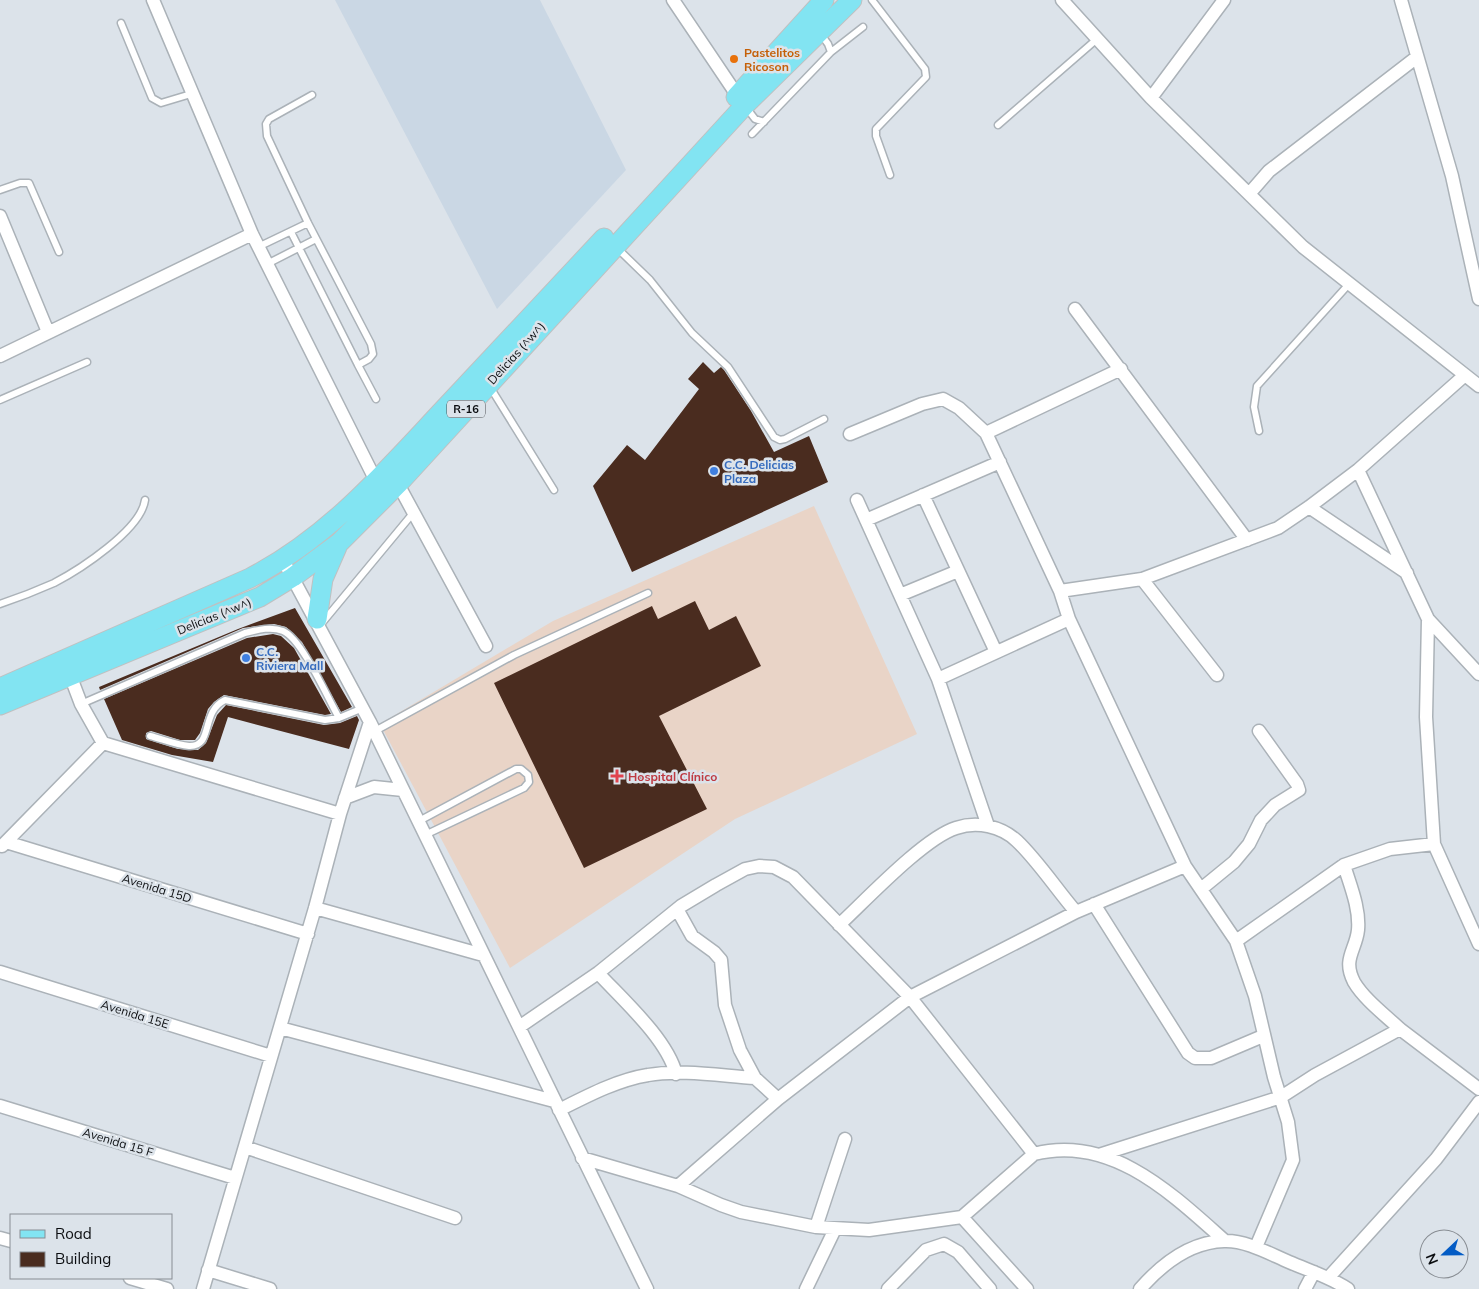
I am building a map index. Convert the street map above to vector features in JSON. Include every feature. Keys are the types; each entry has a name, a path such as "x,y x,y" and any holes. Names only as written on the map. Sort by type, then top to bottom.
{"main road":[{"name":"Delicias (^w^)","path":"0,705 247,603 293,577 338,543 398,484 615,246 741,101 824,0"},
{"name":"Delicias (^w^)","path":"0,688 234,586 283,560 329,526 376,481 741,101 852,0"},
{"path":"318,623 322,579 338,543"}],"street":[{"path":"153,0 191,94 258,247 376,481"},
{"path":"672,0 741,101"},
{"path":"1062,0 1151,98 1304,247 1479,386"},
{"path":"1151,98 1224,0"},
{"path":"1401,0 1452,176 1479,299"},
{"path":"1249,194 1269,171 1417,57"},
{"path":"0,216 6,245 48,332"},
{"path":"0,356 252,234"},
{"path":"1074,309 1121,369 1247,540"},
{"path":"986,433 1121,369"},
{"path":"1060,591 1142,579 1278,528 1358,470 1465,375"},
{"path":"850,434 922,404 943,399 959,408 986,433 1060,591 1069,619 1185,866 1236,941 1255,996 1263,1036 1288,1122 1293,1160 1256,1248"},
{"path":"866,520 1000,462"},
{"path":"1358,470 1428,619 1479,674"},
{"path":"398,484 486,646"},
{"path":"922,495 996,652"},
{"path":"857,500 938,679 988,826"},
{"path":"1309,507 1406,573"},
{"path":"283,560 363,708 647,1289"},
{"path":"900,595 958,571"},
{"path":"1142,579 1217,675"},
{"path":"938,679 1069,619"},
{"path":"1428,619 1426,717 1434,844 1479,944"},
{"path":"70,675 81,704 103,744 340,814"},
{"path":"202,1289 308,934 340,814 372,727"},
{"path":"1201,889 1234,862 1249,844 1261,820 1275,805 1299,790 1297,784 1259,731"},
{"path":"3,845 103,744"},
{"path":"345,798 374,787 403,790"},
{"path":"839,925 932,841 955,828 970,824 988,826 1002,831 1017,841 1076,912"},
{"path":"1236,941 1344,865 1390,849 1434,844"},
{"name":"Avenida 15D","path":"3,845 308,934"},
{"path":"1344,865 1354,896 1358,930 1348,958 1354,982 1400,1029 1479,1089"},
{"path":"678,1186 778,1099 910,997 1076,912 1185,866"},
{"path":"519,1027 598,973 677,910 716,884 745,869 774,867 793,877 910,997 1034,1154"},
{"path":"1094,904 1188,1053 1195,1058 1203,1060 1263,1036"},
{"path":"315,908 483,955"},
{"path":"677,910 692,936 714,952 721,960 725,1005 730,1026 755,1078 778,1099"},
{"name":"Avenida 15E","path":"0,972 271,1056"},
{"path":"598,973 662,1044 671,1058 676,1074"},
{"path":"280,1028 556,1105 636,1078 656,1074 755,1078"},
{"path":"1099,1155 1281,1096 1314,1075 1400,1029"},
{"path":"1329,1277 1436,1159 1479,1102"},
{"name":"Avenida 15 F","path":"0,1106 235,1178"},
{"path":"816,1227 845,1139"},
{"path":"245,1147 455,1218"},
{"path":"582,1158 678,1186 734,1210 816,1227 881,1229 962,1216 1034,1154 1059,1150 1099,1155 1130,1167 1160,1184 1225,1241"},
{"path":"962,1216 1027,1289"},
{"path":"806,1289 835,1229"},
{"path":"1140,1289 1170,1260 1207,1244 1225,1241 1256,1248 1329,1277 1348,1289"},
{"path":"888,1289 926,1250 944,1244 958,1252 990,1289"},
{"path":"208,1270 270,1289"},
{"path":"1304,1289 1314,1272"},
{"path":"133,1279 167,1289"}],"lane":[{"path":"872,0 925,69 926,77 876,129 876,136 890,174"},
{"path":"121,23 152,98 161,103 191,94"},
{"path":"752,134 831,52 862,27"},
{"path":"819,32 828,44 831,52"},
{"path":"998,125 1097,39"},
{"path":"312,95 274,116 266,124 266,129 308,224 373,350 372,357 358,365"},
{"path":"741,101 755,119 764,122"},
{"path":"0,190 20,183 29,183 59,252"},
{"path":"258,247 308,224"},
{"path":"291,232 376,399"},
{"path":"267,264 316,240"},
{"path":"615,246 655,286 692,333 728,367 774,437 780,440 824,420"},
{"path":"1259,431 1254,407 1256,386 1349,284"},
{"path":"0,400 87,362"},
{"path":"488,384 554,490"},
{"path":"0,604 54,583 92,559 140,517 145,500"},
{"path":"318,623 414,512"},
{"path":"372,727 514,655 648,593"},
{"path":"81,704 245,633 272,629 283,632 299,645 339,718"},
{"path":"150,736 187,746 200,743 204,739 211,711 225,700 325,720 339,718 363,708"},
{"path":"418,822 516,769 521,769 528,775 529,782 524,788 425,835"}],"shaded area":[{"path":"335,0 540,0 626,170 497,309"},
{"name":"Hospital Clínico","path":"814,506 917,734 735,819 510,968 380,724 553,621"}],"building":[{"name":"C.C. Delicias Plaza","path":"703,362 714,373 721,367 724,370 751,411 774,452 809,436 828,482 632,572 593,486 627,445 645,460 699,389 688,379"},
{"name":"Hospital Clínico","path":"695,601 709,630 736,616 761,666 659,716 707,809 584,868 494,683 652,606 658,619"},
{"path":"295,608 352,707 341,712 302,642 286,627 274,624 243,628 100,690 99,687 238,629"},
{"name":"C.C. Riviera Mall","path":"273,634 281,636 294,648 331,714 325,715 224,695 208,709 200,733 195,740 180,740 151,731 146,733 146,739 178,749 198,750 206,743 217,715 226,705 324,725 340,723 357,716 359,720 349,749 228,717 213,762 172,755 122,740 104,699 247,638"}],"place":[{"name":"Pastelitos Ricoson","path":"734,59"},
{"name":"C.C. Delicias Plaza","path":"714,471"},
{"name":"C.C. Riviera Mall","path":"246,658"},
{"name":"Hospital Clínico","path":"617,776"}]}
